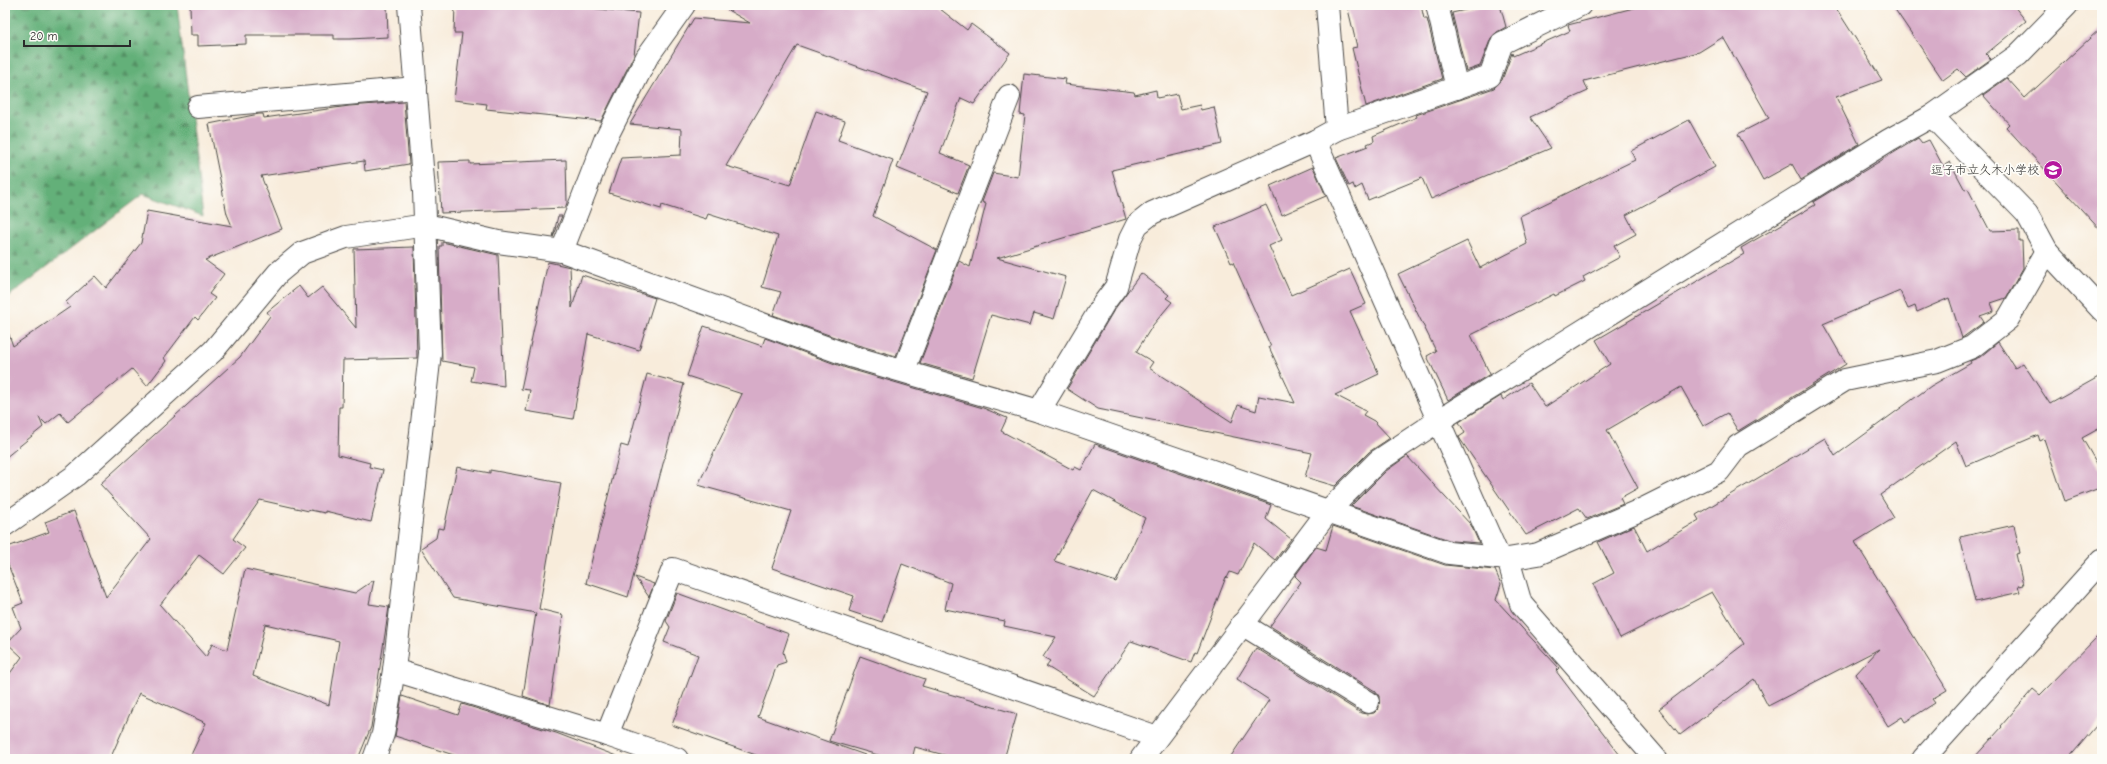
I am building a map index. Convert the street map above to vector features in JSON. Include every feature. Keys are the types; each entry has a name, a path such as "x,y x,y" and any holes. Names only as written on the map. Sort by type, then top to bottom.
{"street":[{"path":"374,759 383,734 394,670 430,353 426,224 409,5"},
{"path":"562,251 605,140 647,57 684,5"},
{"path":"1327,5 1337,128"},
{"path":"1437,5 1457,88"},
{"path":"1039,411 1104,303 1116,287 1130,239 1137,224 1152,213 1315,141 1337,128 1490,76 1502,43 1580,5"},
{"path":"1141,759 1329,510 1378,461 1438,421 1889,140 1932,116 2018,55 2067,5"},
{"path":"198,107 416,88"},
{"path":"904,370 1009,96"},
{"path":"1932,116 2027,214 2046,251 2102,310"},
{"path":"1315,141 1438,421 1503,558 1521,604 1656,759"},
{"path":"5,526 76,475 213,351 278,272 302,253 346,237 426,224 498,242 562,251 850,356 904,370 1039,411 1329,510 1449,553 1503,558 1538,554 1645,508 1719,471 1738,446 1845,380 1889,370 1937,362 1972,347 2008,319 2046,251"},
{"path":"1923,759 2102,560"},
{"path":"607,735 673,569 1157,737"},
{"path":"1242,624 1368,702"},
{"path":"394,670 607,735 677,759"}],"green space":[{"path":"5,5 177,5 203,216 143,194 5,299"}],"building":[{"path":"190,5 387,5 388,37 334,39 334,35 246,35 246,44 198,46 198,35 191,35"},
{"path":"455,5 559,5 639,13 634,55 601,121 486,109 487,104 454,100 462,33 454,33"},
{"path":"719,5 935,5 967,30 971,24 1010,53 974,104 961,98 940,153 969,165 958,193 897,168 927,91 797,45 726,166 790,185 816,111 845,121 838,140 893,160 873,216 937,250 896,356 854,344 773,315 781,292 762,287 778,236 708,214 706,219 662,205 661,209 609,193 621,158 681,155 682,129 630,124 694,18 750,23"},
{"path":"1347,5 1421,5 1424,19 1427,19 1442,79 1366,106 1352,48 1357,47"},
{"path":"1487,5 1500,5 1506,27 1497,32 1491,38 1480,66 1466,71 1452,13"},
{"path":"1645,5 1834,5 1882,80 1836,97 1859,144 1801,180 1792,164 1763,180 1738,134 1769,118 1723,37 1699,52 1584,81 1588,91 1530,117 1551,148 1431,199 1422,178 1368,200 1362,185 1355,189 1353,184 1349,186 1336,158 1368,146 1367,144 1374,141 1373,136 1417,117 1416,115 1494,88 1502,80 1512,53 1513,56 1570,31 1568,25"},
{"path":"1892,5 2013,5 2026,21 1986,54 1991,59 1966,77 1958,69 1943,80"},
{"path":"2102,27 2102,232 2006,127 2009,124 1983,95 2007,78 2025,98"},
{"path":"1024,74 1066,79 1065,84 1134,92 1135,95 1156,90 1157,98 1177,94 1181,109 1200,105 1201,110 1214,107 1222,144 1112,170 1126,219 997,258 1066,277 1054,319 1034,313 1030,325 991,315 972,378 920,363 959,261 970,267 986,204 982,202 993,173 1018,177 1025,115 1020,114"},
{"path":"404,102 409,164 365,171 364,161 261,176 282,229 205,260 224,274 209,294 215,298 198,320 195,317 164,358 166,361 147,386 132,369 68,422 60,413 46,424 39,417 43,427 5,458 5,333 8,332 13,346 70,307 66,302 95,276 106,288 141,243 147,211 232,226 227,214 209,124 259,114 263,114 264,118 349,106"},
{"path":"1689,120 1715,167 1626,215 1636,234 1614,246 1620,257 1583,277 1585,281 1555,296 1554,294 1471,335 1490,374 1448,400 1427,356 1436,351 1398,274 1467,241 1480,268 1527,244 1520,216 1635,160 1631,151"},
{"path":"1918,138 1922,143 1929,140 1943,166 1950,162 1965,190 1968,189 1990,231 2019,230 2019,241 2022,241 2023,268 2006,298 1991,303 1994,311 1980,316 1984,322 1962,338 1949,298 1917,312 1915,306 1908,309 1900,291 1823,324 1846,364 1738,431 1727,413 1703,426 1681,387 1607,430 1638,488 1620,498 1623,504 1587,519 1579,508 1526,535 1460,439 1459,437 1465,433 1459,422 1501,396 1503,400 1529,383 1545,407 1610,364 1596,340 1744,254 1741,248 1815,205 1813,202"},
{"path":"566,160 567,203 565,208 441,213 438,162 470,161 470,164"},
{"path":"1313,167 1326,196 1282,215 1270,186"},
{"path":"1266,205 1282,240 1269,246 1291,295 1350,269 1366,304 1350,311 1379,374 1335,395 1366,411 1363,415 1374,421 1390,438 1369,452 1335,486 1305,477 1312,453 1098,409 1067,389 1114,310 1141,273 1169,295 1166,298 1172,302 1153,325 1136,352 1153,362 1149,368 1232,422 1238,405 1256,411 1259,396 1295,403 1269,347 1271,347 1233,262 1231,263 1215,227"},
{"path":"558,216 562,216 553,237"},
{"path":"442,242 498,255 504,386 471,381 474,367 442,361 439,246 442,246"},
{"path":"414,247 417,358 343,360 342,407 339,407 338,455 370,463 369,467 383,470 371,522 325,511 325,513 309,511 260,500 233,539 245,548 224,574 199,555 160,605 206,657 212,644 227,650 245,569 355,593 374,580 369,604 389,607 371,727 358,759 189,759 206,723 139,693 110,759 5,759 5,680 22,657 7,643 21,628 13,607 23,603 5,557 5,548 49,532 45,522 74,511 106,597 151,539 100,484 240,357 270,316 267,312 299,286 308,298 322,287 356,328 354,249","holes":["265,624 339,641 329,705 253,676"]},
{"path":"548,262 570,267 572,308 582,275 655,298 639,350 588,334 573,419 526,411 530,390 521,389"},
{"path":"704,326 762,346 765,338 846,368 983,408 1007,418 1001,431 1073,470 1075,467 1081,470 1095,444 1271,505 1266,519 1291,539 1275,560 1254,543 1238,575 1230,572 1227,578 1226,577 1197,653 1195,652 1191,662 1131,641 1094,696 1046,666 1050,661 1043,657 1056,637 1004,626 1005,621 945,609 951,583 902,564 882,622 849,611 854,596 772,568 791,511 698,485 742,394 687,376","holes":["1093,490 1145,518 1116,582 1054,561"]},
{"path":"1998,342 2015,368 2023,363 2050,404 2102,375 2102,427 2082,438 2102,472 2102,487 2065,501 2044,439 2040,441 2038,435 1966,466 1956,441 1880,495 1894,518 1855,542 1947,690 1932,699 1935,703 1905,722 1902,717 1888,726 1856,674 1879,649 1768,706 1754,679 1680,735 1659,709 1744,644 1712,592 1620,638 1593,584 1614,573 1598,542 1634,526 1647,551 1699,520 1696,515 1825,438 1835,456 1931,386 1971,363 1970,361 1980,357"},
{"path":"647,374 684,384 628,597 586,583 621,445 628,447"},
{"path":"1407,456 1471,525 1479,543 1452,541 1351,506 1386,471"},
{"path":"457,467 490,473 490,470 561,483 539,609 563,615 550,705 523,696 536,613 453,598 421,548 436,538 438,528 444,529"},
{"path":"2014,525 2020,553 2016,554 2023,585 2018,586 2020,592 1975,602 1960,537"},
{"path":"1333,526 1445,565 1495,570 1501,584 1496,600 1559,668 1556,671 1623,759 1229,759 1269,700 1237,679 1256,648 1361,713 1374,713 1379,708 1379,696 1375,691 1270,626 1301,582 1295,576 1316,547 1326,550"},
{"path":"635,577 654,584 649,597"},
{"path":"677,593 789,634 783,652 786,662 777,665 758,717 865,755 865,759 767,759 672,725 698,655 664,642 670,627 666,621"},
{"path":"2102,632 2102,719 2068,759 1973,759 2033,689 2040,695"},
{"path":"860,656 925,679 922,686 1017,714 1004,759 959,759 915,747 912,759 892,759 829,741"},
{"path":"402,696 458,715 462,704 556,733 619,757 618,759 466,759 395,736"}],"place":[{"name":"逗子市立久木小学校","path":"2053,170"}]}
